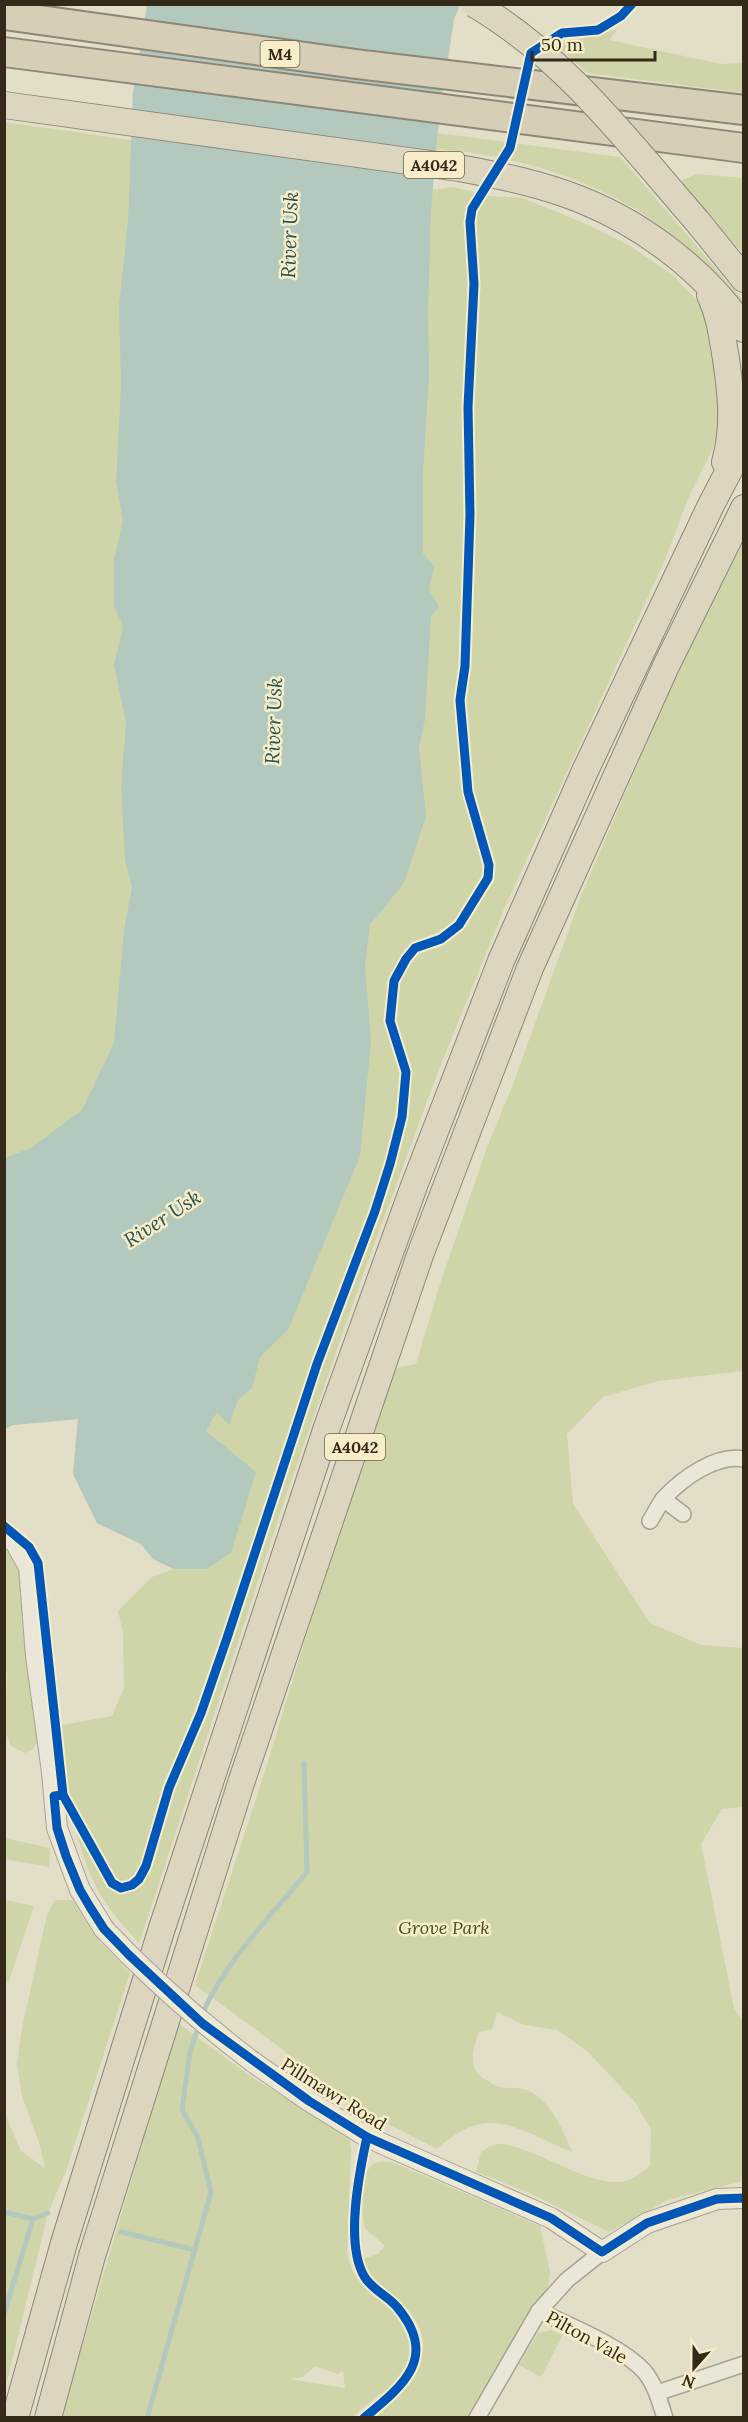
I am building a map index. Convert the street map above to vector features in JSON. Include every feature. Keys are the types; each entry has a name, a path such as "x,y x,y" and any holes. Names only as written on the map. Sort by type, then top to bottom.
{"highway":[{"path":"474,4 500,20 560,68 611,122 744,279"},
{"name":"M4","path":"4,15 356,64 744,111"},
{"name":"M4","path":"4,52 744,148"},
{"name":"A4042","path":"4,105 504,176 546,187 585,201 624,221 672,254 703,281 732,312 744,329"},
{"name":"A4042","path":"703,281 721,324 731,388 732,416 729,446 711,505"},
{"name":"A4042","path":"15,2418 64,2243 158,1939 369,1308 501,961 585,771 711,505 744,442"},
{"name":"A4042","path":"48,2418 92,2256 217,1859 420,1254 530,968 666,666 744,508"}],"street":[{"path":"650,1521 663,1499 680,1482 718,1462 735,1458 744,1459"},
{"path":"663,1499 683,1514"},
{"name":"Pillmawr Road","path":"4,1535 15,1542 29,1566 36,1656 52,1772 57,1828 80,1890 104,1929 156,1982 203,2024 309,2101 367,2137 551,2218 602,2252"},
{"path":"602,2252 647,2223 717,2199 744,2198"},
{"name":"Pilton Vale","path":"477,2418 539,2311 567,2280 602,2252"},
{"name":"Pilton Vale","path":"539,2311 622,2353 644,2372 657,2393 665,2418"},
{"path":"657,2393 744,2364"}],"green space":[{"path":"147,5 202,904 4,1247 4,122 131,140 133,93"},
{"path":"460,5 454,19 438,133 620,157 743,300 739,303 698,258 671,234 618,200 590,186 529,165 467,152 436,149 433,190 452,187 490,196 523,198 629,245 674,276 700,304 717,347 722,411 713,448 688,499 665,560 504,909 438,1072 363,1275 287,1493 139,1944 102,1897 84,1857 77,1835 69,1791 62,1725 112,1716 124,1688 123,1632 118,1611 152,1577 173,1569 153,1559 141,1544 97,1523 73,1474 78,1419 13,1425 5,1429 4,1404 209,1425 217,1411 357,194"},
{"path":"618,29 609,40 721,64 743,63 743,93 587,73 556,45"},
{"path":"696,174 743,178 743,252 728,239 681,181"},
{"name":"Grove Park","path":"743,539 743,1371 658,1381 603,1397 567,1434 573,1504 650,1623 701,1645 743,1648 743,1807 722,1809 701,1844 734,2008 743,2021 743,2181 668,2200 609,2232 527,2192 476,2172 481,2152 498,2144 528,2151 583,2175 601,2180 617,2182 631,2179 650,2166 651,2129 635,2102 587,2051 557,2030 524,2025 497,2012 492,2029 479,2032 473,2052 473,2065 480,2076 496,2086 526,2090 541,2099 557,2120 572,2152 519,2129 503,2124 488,2123 473,2126 456,2134 437,2149 356,2108 278,2046 195,1985 265,1771 349,1496 396,1368 416,1364 439,1287 487,1147 512,1087 581,896 693,635"},
{"path":"4,1546 9,1548 24,1572 41,1737 33,1749 25,1753 11,1746 5,1731 7,1675 4,1649"},
{"path":"4,1838 50,1848 49,1867 5,1859"},
{"path":"5,1900 34,1906 10,1978 5,1986"},
{"path":"55,1900 72,1900 100,1942 130,1973 66,2171 48,2213 5,2390 5,2114 21,2151 45,2168 39,2142 22,2096 17,2064 22,2028 47,1915"},
{"path":"178,2023 250,2076 349,2136 351,2150 347,2255 353,2272 408,2330 413,2347 410,2364 398,2383 388,2392 379,2394 352,2417 61,2418","holes":["315,2366 338,2374 343,2371 345,2388 290,2379 303,2377"]},
{"path":"378,2162 392,2162 540,2226 550,2272 548,2287 523,2323 467,2417 371,2417 398,2394 409,2381 418,2368 423,2353 423,2338 417,2322 404,2306 374,2280 365,2267 363,2259 378,2254 385,2246 365,2228 362,2202 363,2182 371,2166"},
{"path":"551,2330 563,2335 541,2377 519,2365 538,2333"}],"water":[{"name":"River Usk","path":"147,5 460,5 454,19 439,113 431,211 429,377 423,473 423,553 434,567 429,590 439,607 431,616 425,719 419,748 426,816 404,883 370,925 365,966 371,1041 360,1156 288,1330 260,1357 252,1388 238,1400 229,1425 217,1412 206,1431 256,1472 231,1553 207,1569 174,1569 153,1559 141,1544 97,1523 73,1474 78,1419 13,1425 5,1429 5,1158 31,1148 82,1110 114,1043 124,930 132,887 125,860 121,786 126,723 114,665 123,626 114,607 114,559 123,520 116,482 121,387 119,306 128,221 133,93"}],"waterway":[{"path":"202,2016 210,1998 234,1960 307,1872 304,1763"},
{"path":"147,2418 211,2192 198,2138 182,2110 190,2052 199,2025"},
{"path":"4,2212 33,2219 48,2213"},
{"path":"4,2314 33,2219"},
{"path":"121,2232 195,2250"}],"cycle path":[{"path":"4,1526 29,1547 38,1563 63,1795 112,1883 121,1888 132,1885 139,1879 146,1866 169,1788 201,1713 317,1364 375,1211 390,1164 402,1117 406,1072 390,1021 394,981 415,948 441,939 459,925 488,878 489,865 468,792 460,700 465,666 470,515 468,407 474,284 470,222 472,209 510,148 531,53 562,33 598,30 621,16 632,4"},
{"path":"63,1795 54,1796 57,1828 80,1890 104,1929 203,2024 309,2101 367,2137 551,2218 602,2252 647,2223 717,2199 744,2198"},
{"path":"364,2418 403,2382 416,2355 415,2341 409,2325 397,2307 367,2281 358,2262 355,2245 355,2208 367,2137"}]}
